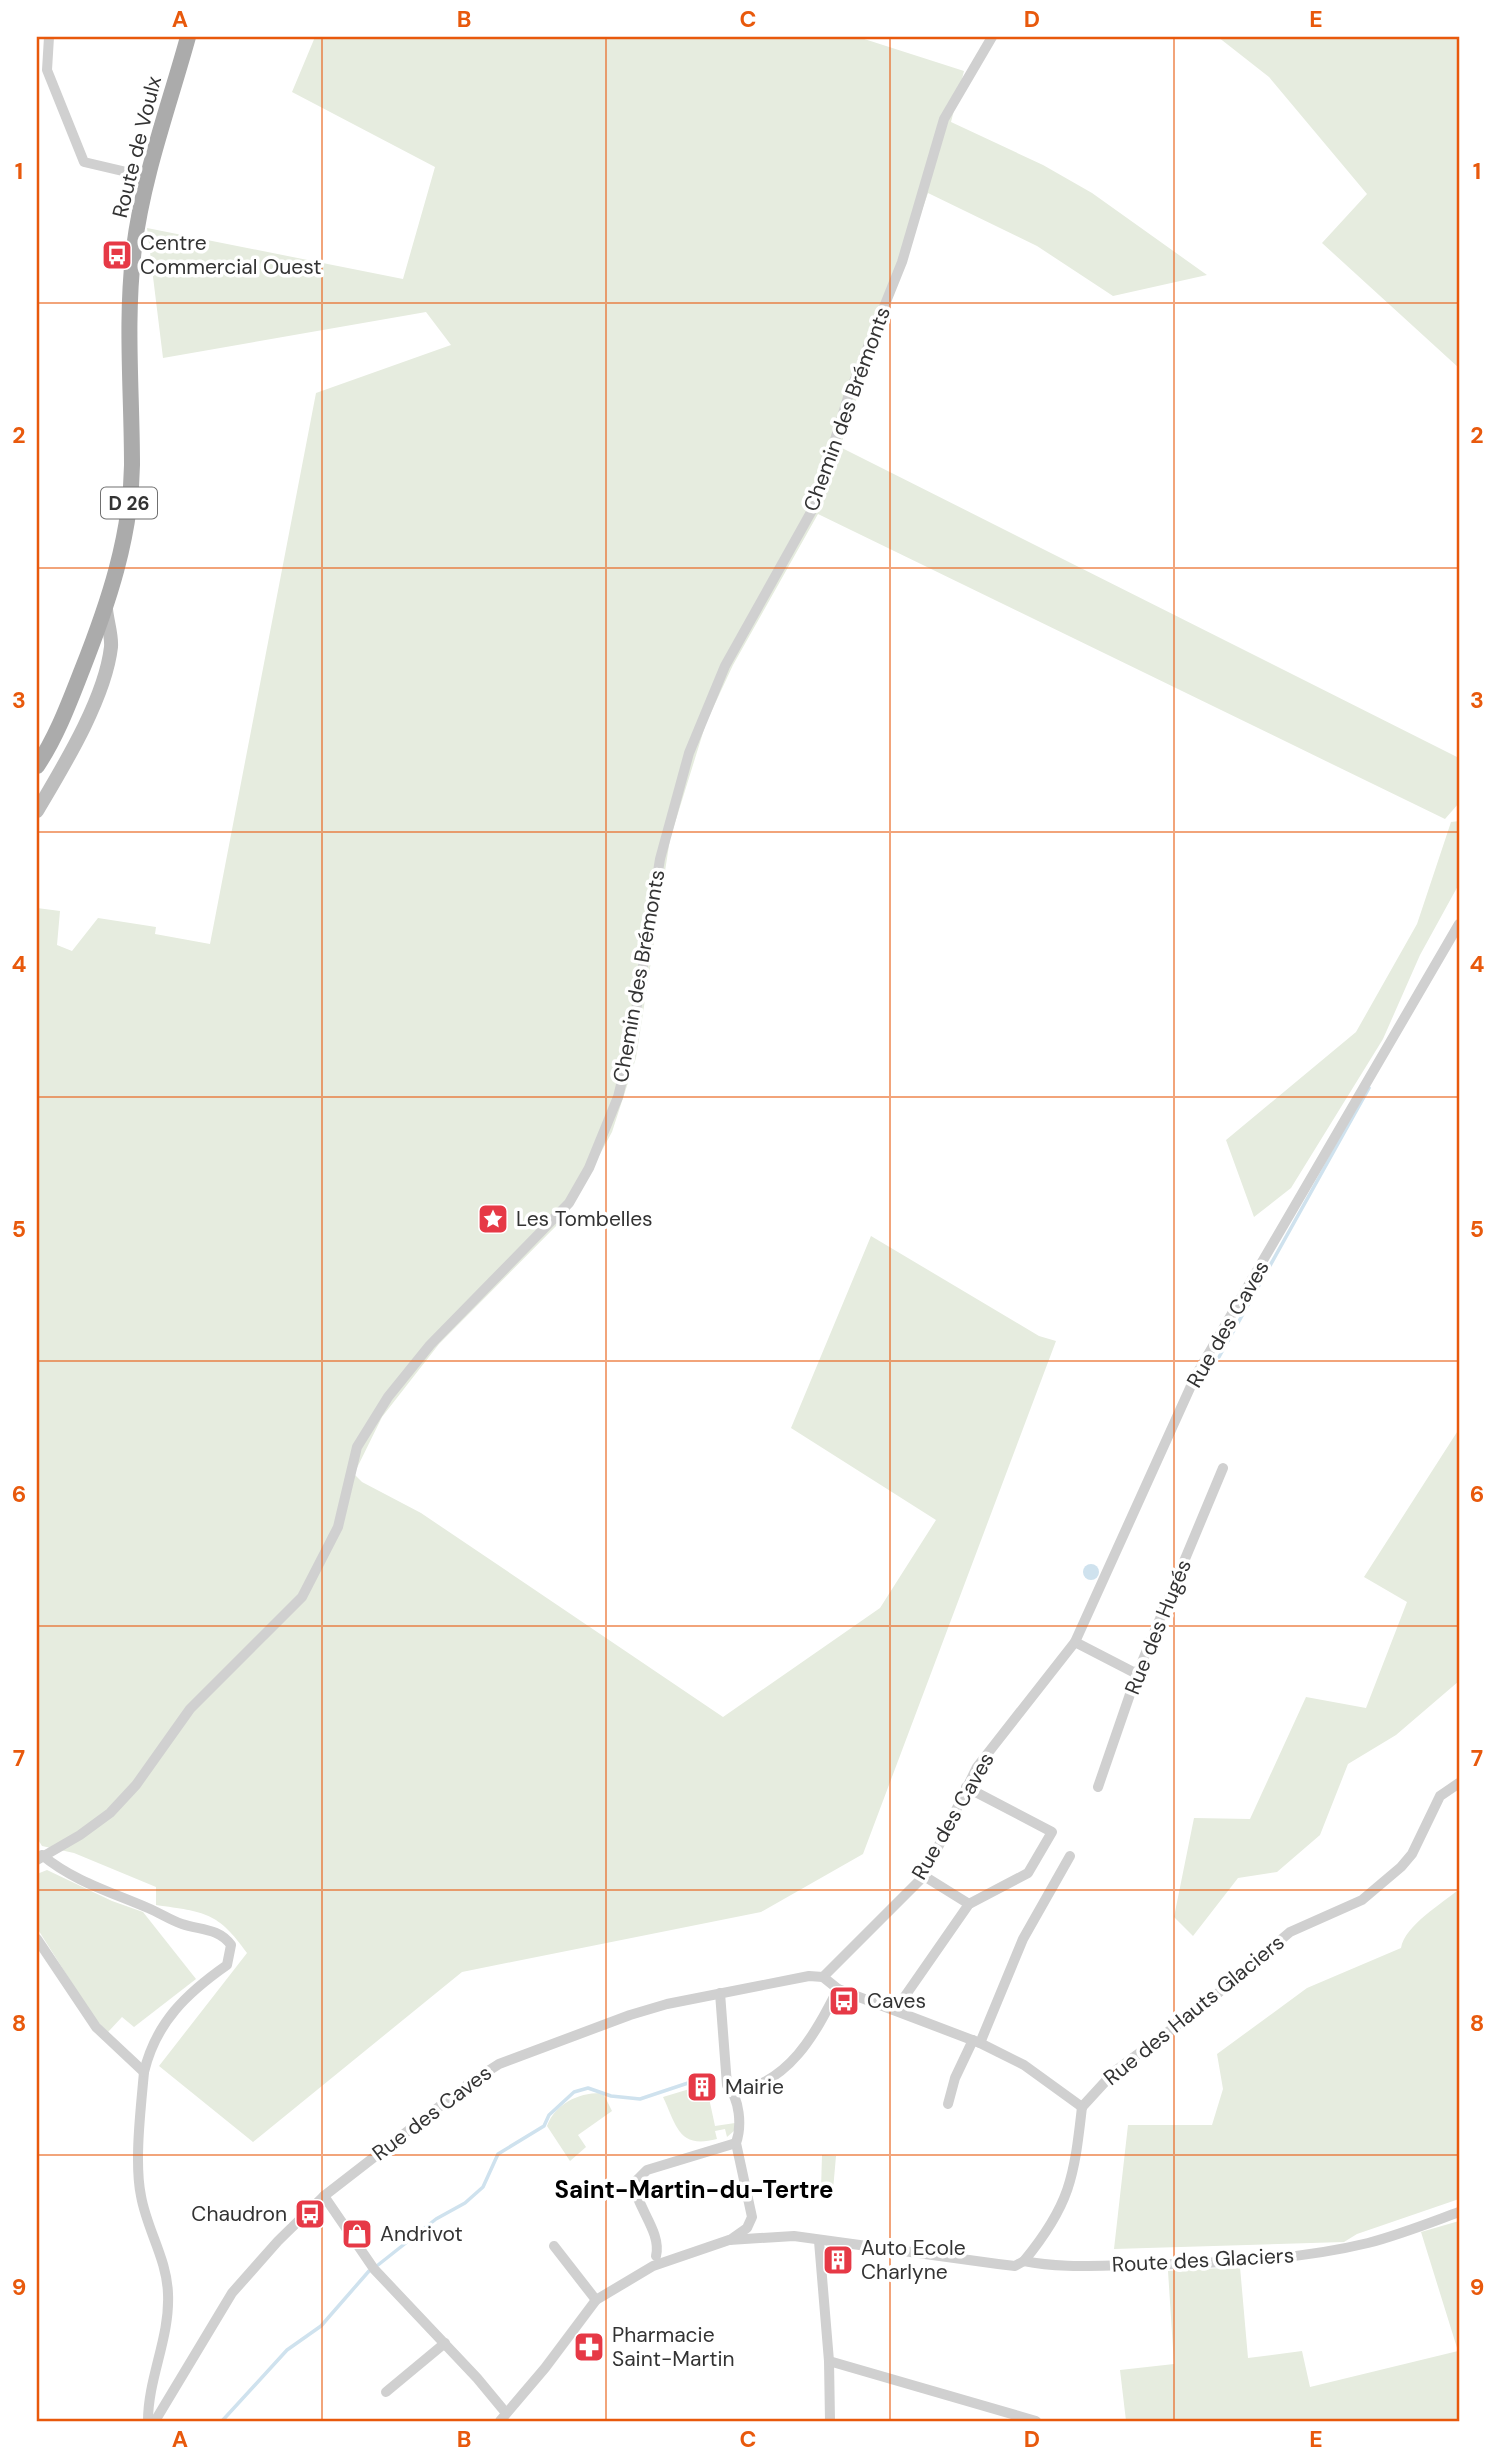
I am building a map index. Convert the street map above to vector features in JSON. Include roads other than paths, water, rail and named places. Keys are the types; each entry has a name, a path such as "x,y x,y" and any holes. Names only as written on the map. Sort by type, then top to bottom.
{"main road":[{"name":"Route de Voulx","path":"106,609 128,517 132,467 128,316 134,246 148,177 188,37"},
{"path":"37,766 58,731 106,609"},
{"name":"D 26","path":"37,811 72,749 99,690 111,646 106,609"}],"street":[{"path":"49,37 47,71 84,162 148,177"},
{"name":"Chemin des Brémonts","path":"39,1857 80,1835 110,1813 136,1785 190,1709 302,1597 338,1527 357,1447 388,1397 430,1345 569,1203 589,1168 618,1097 631,1048 660,859 688,753 725,666 815,505 849,394 902,262 944,119 992,37"},
{"name":"Rue des Caves","path":"155,2421 232,2293 324,2196 452,2096 499,2064 630,2015 720,1993 809,1976 823,1977 924,1876 976,1767 1075,1642 1195,1377 1459,924"},
{"name":"Rue des Hugés","path":"1098,1787 1137,1674 1223,1468"},
{"path":"1075,1642 1137,1674"},
{"name":"Rue des Hauts Glaciers","path":"1082,2107 1115,2071 1211,2000 1290,1932 1362,1900 1401,1867 1412,1854 1440,1796 1459,1783"},
{"path":"896,2009 969,1905 1028,1873 1052,1832 966,1787"},
{"path":"948,2104 955,2078 976,2041 1023,1939 1070,1856"},
{"path":"39,1857 88,1883 184,1925 216,1932 225,1937 230,1945 227,1965 186,1997 163,2024 148,2054 144,2072 140,2194 166,2271 168,2316 148,2398 148,2421"},
{"path":"924,1876 969,1905"},
{"path":"37,1939 96,2027 144,2072"},
{"path":"823,1977 838,1989 976,2041 1024,2065 1082,2107 1071,2182 1062,2208 1024,2261"},
{"path":"735,2093 769,2082 791,2064 823,2019 838,1989"},
{"path":"324,2196 374,2269 445,2343 503,2417 545,2368 596,2300 653,2266 729,2240 747,2228 752,2217 736,2143 740,2131 735,2093 727,2085 720,1993"},
{"path":"656,2256 656,2240 635,2197 634,2183 647,2170 736,2143"},
{"name":"Route des Glaciers","path":"729,2240 794,2236 1016,2266 1024,2261 1053,2265 1223,2263 1303,2255 1369,2243 1459,2212"},
{"path":"819,2241 829,2361 830,2421"},
{"path":"554,2246 596,2300"},
{"path":"386,2392 445,2343"},
{"path":"829,2361 1036,2421"}],"water":[{"path":"1088,1564 1094,1564 1099,1572 1097,1578 1088,1580 1083,1575 1083,1569"}],"waterway":[{"path":"1219,1357 1369,1088"},
{"path":"378,2265 436,2219 465,2203 483,2187 498,2154 544,2126 549,2115 574,2092 588,2088 611,2096 640,2099 691,2082"},
{"path":"222,2421 287,2350 321,2326 369,2271"}],"place":[{"name":"Centre Commercial Ouest","path":"117,255"},
{"name":"Les Tombelles","path":"493,1219"},
{"name":"Caves","path":"844,2001"},
{"name":"Mairie","path":"702,2087"},
{"name":"Chaudron","path":"310,2214"},
{"name":"Andrivot","path":"357,2234"},
{"name":"Auto Ecole Charlyne","path":"838,2260"},
{"name":"Pharmacie Saint-Martin","path":"589,2347"}],"district":[{"name":"Saint-Martin-du-Tertre","path":"694,2189"}]}
